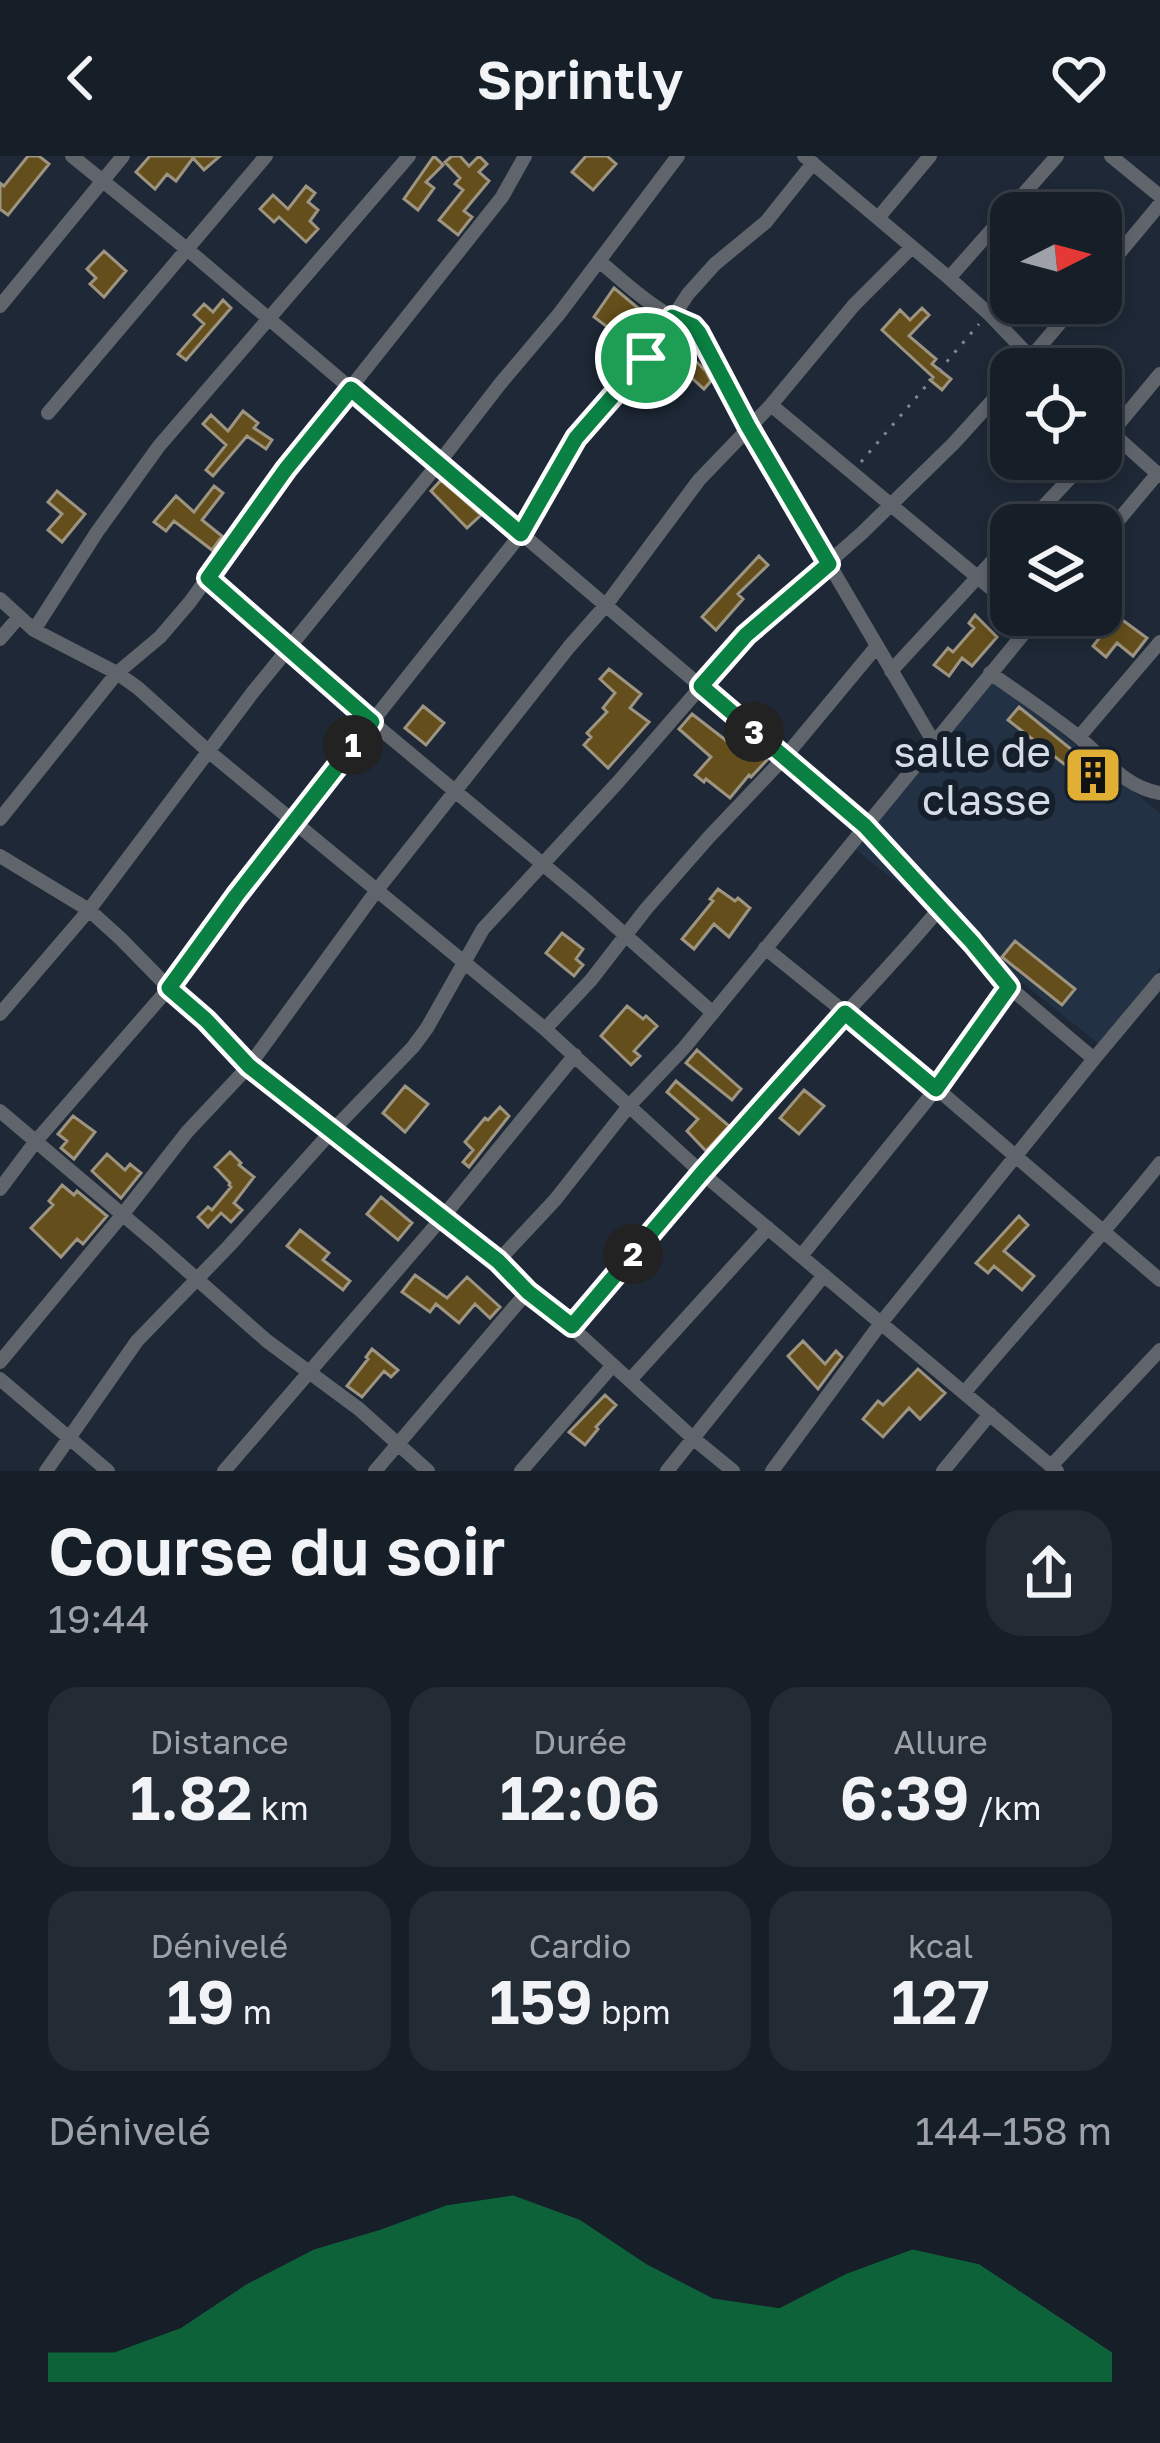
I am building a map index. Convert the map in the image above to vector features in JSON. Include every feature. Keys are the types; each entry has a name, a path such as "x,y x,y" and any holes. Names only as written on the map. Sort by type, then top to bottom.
{"street":[{"path":"72,156 865,826 1009,987 1094,1059"},
{"path":"0,305 123,156"},
{"path":"48,413 266,156"},
{"path":"34,630 159,446 410,156"},
{"path":"0,819 117,673 160,637 208,578 286,469 502,197 525,156"},
{"path":"0,1014 89,910 208,751 439,464 677,156"},
{"path":"878,218 930,156"},
{"path":"950,278 1058,156"},
{"path":"1111,156 1160,200 1122,248"},
{"path":"0,1189 169,988 294,820 521,534 576,438 646,358 715,264 766,222 809,160 950,278 1016,348"},
{"path":"0,1362 188,1132 249,1066 377,890 699,480 771,405 854,305 912,247"},
{"path":"599,261 699,333 748,426 933,741"},
{"path":"1122,415 1160,374"},
{"path":"46,1471 137,1341 413,1047 483,929 746,635 829,564 990,403"},
{"path":"771,405 990,588"},
{"path":"1122,447 1159,474 1122,517"},
{"path":"1046,504 1068,480"},
{"path":"891,671 990,564"},
{"path":"208,578 712,1013"},
{"path":"0,599 34,630 117,673 545,1028 702,1173 1054,1468 1160,1350"},
{"path":"0,639 19,616"},
{"path":"498,1261 666,1069 1018,636"},
{"path":"1079,737 1160,642"},
{"path":"545,1028 877,646"},
{"path":"990,673 1079,737 1119,774 1160,793"},
{"path":"0,856 89,910 249,1066 498,1261 733,1471"},
{"path":"572,1326 940,908"},
{"path":"765,948 1160,1280"},
{"path":"772,1471 881,1323 1160,980"},
{"path":"801,1256 936,1089 1009,987"},
{"path":"224,1471 442,1218 574,1054"},
{"path":"0,1112 267,1341 359,1409 428,1471"},
{"path":"964,1393 1160,1163"},
{"path":"630,1380 768,1228"},
{"path":"668,1471 824,1275"},
{"path":"375,1471 528,1292"},
{"path":"520,1471 613,1364"},
{"path":"0,1379 108,1471"},
{"path":"943,1471 990,1414"}],"path":[{"path":"852,473 988,313"}],"shaded area":[{"path":"991,677 1160,813 1160,968 1099,1044 855,849"}],"building":[{"path":"28,156 39,156 49,164 8,215 0,209 0,183 4,186"},
{"path":"150,156 220,156 204,170 193,158 176,181 167,174 155,189 136,172"},
{"path":"434,156 443,165 426,182 434,188 418,210 404,199"},
{"path":"460,156 469,166 479,156 487,164 479,172 489,181 464,211 472,217 458,235 439,220 463,190 455,184 460,178 445,162"},
{"path":"586,156 607,156 616,164 593,190 572,172"},
{"path":"306,186 315,193 308,202 318,210 310,221 318,229 306,242 279,217 274,222 260,209 273,195 288,209"},
{"path":"104,251 126,271 104,297 90,284 96,278 87,269"},
{"path":"614,288 638,308 618,335 594,317"},
{"path":"223,300 231,308 186,360 178,354 204,324 194,315 204,304 213,312"},
{"path":"922,308 929,315 909,336 951,379 942,390 882,330 900,310 910,320"},
{"path":"687,338 695,349 687,353 711,381 704,389 673,361 662,366"},
{"path":"243,411 258,423 254,428 272,440 266,449 247,436 213,476 206,470 226,445 203,424 211,415 228,431"},
{"path":"441,480 481,515 467,528 431,491"},
{"path":"214,486 223,493 202,520 222,536 212,550 174,521 166,531 154,522 176,496 194,512"},
{"path":"57,491 85,514 62,542 48,530 62,514 48,502"},
{"path":"759,556 768,565 738,594 743,599 716,630 702,617"},
{"path":"975,615 990,636 997,637 972,666 962,658 949,676 934,665 974,628 969,623"},
{"path":"1122,620 1147,638 1133,656 1117,643 1106,657 1093,646 1101,636 1122,636"},
{"path":"609,669 641,694 630,708 649,722 608,768 584,745 615,693 600,679"},
{"path":"423,706 444,723 426,745 405,728"},
{"path":"1019,707 1114,784 1105,796 1008,720"},
{"path":"692,714 750,759 758,751 767,760 730,798 695,775 711,757 679,729"},
{"path":"718,889 750,908 729,937 714,924 694,949 682,939"},
{"path":"562,933 583,949 576,959 583,965 574,976 546,953"},
{"path":"1015,941 1075,989 1062,1005 1002,957"},
{"path":"627,1006 657,1026 634,1051 640,1056 631,1065 601,1036"},
{"path":"697,1050 741,1089 732,1100 686,1063"},
{"path":"676,1081 729,1126 706,1151 687,1131 698,1119 667,1092"},
{"path":"405,1086 428,1104 405,1132 383,1113"},
{"path":"804,1090 824,1106 799,1134 780,1118"},
{"path":"500,1107 509,1116 469,1167 463,1162 473,1150 465,1142"},
{"path":"73,1116 95,1132 74,1159 61,1148 67,1141 58,1134"},
{"path":"230,1152 254,1177 234,1203 242,1210 231,1222 221,1213 208,1227 198,1217 208,1207 212,1210 231,1187 215,1167"},
{"path":"107,1154 125,1170 130,1164 141,1173 121,1198 92,1171"},
{"path":"62,1185 107,1216 83,1244 77,1239 61,1257 31,1228 53,1205 49,1201"},
{"path":"381,1197 412,1223 398,1240 367,1214"},
{"path":"1019,1216 1028,1225 1004,1251 1034,1276 1022,1290 994,1266 988,1273 976,1263"},
{"path":"300,1230 329,1253 323,1260 350,1281 343,1290 287,1246"},
{"path":"415,1275 447,1298 467,1277 500,1307 490,1318 475,1304 459,1323 436,1304 430,1312 402,1292"},
{"path":"803,1341 825,1364 836,1351 842,1357 818,1389 788,1356"},
{"path":"372,1349 398,1370 391,1377 384,1371 362,1397 347,1386"},
{"path":"918,1369 945,1393 920,1419 909,1408 883,1437 863,1419"},
{"path":"605,1395 616,1405 585,1445 569,1432"}],"place":[{"name":"salle de classe","path":"1093,775"}],"route":[{"path":"672,317 693,326 829,564 746,635 701,686 865,826 1009,987 936,1089 845,1013 572,1326 498,1261 249,1066 169,988 372,722 208,578 286,469 351,389 521,534 576,438 646,358 672,317"}]}
